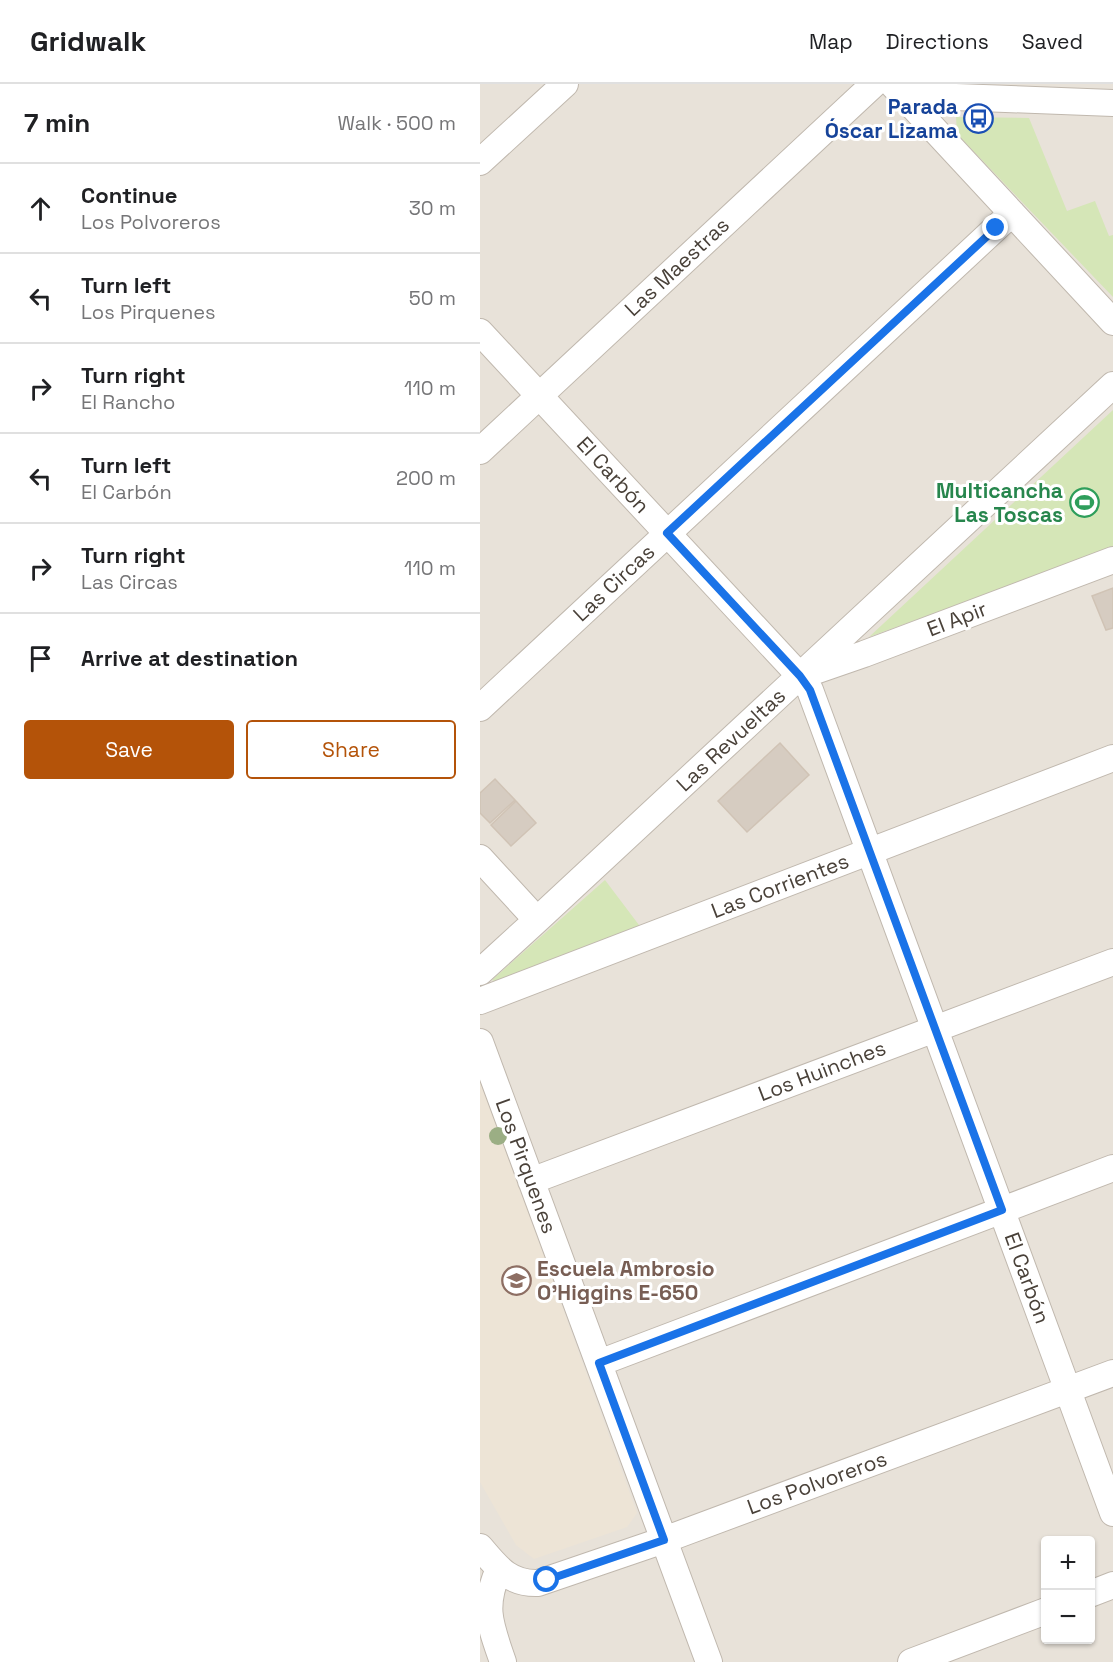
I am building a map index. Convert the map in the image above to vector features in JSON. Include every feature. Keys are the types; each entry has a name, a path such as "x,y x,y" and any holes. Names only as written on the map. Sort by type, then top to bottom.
{"street":[{"path":"480,162 565,84"},
{"name":"Las Maestras","path":"480,451 874,84"},
{"path":"900,88 1044,92 1113,103"},
{"path":"900,88 1113,322"},
{"name":"Las Circas","path":"480,708 1012,213"},
{"name":"El Carbón","path":"480,332 800,676 810,690 1113,1512"},
{"name":"Las Revueltas","path":"480,972 1113,385"},
{"name":"El Apir","path":"800,676 1113,560"},
{"name":"Las Corrientes","path":"480,1001 1113,758"},
{"path":"480,858 537,920"},
{"name":"Los Huinches","path":"531,1181 1113,962"},
{"name":"Los Pirquenes","path":"480,1042 710,1662"},
{"path":"599,1363 1113,1168"},
{"name":"Los Polvoreros","path":"494,1565 538,1583 664,1540 1113,1373"},
{"path":"494,1565 489,1613 491,1628 503,1662"},
{"path":"1095,1592 1113,1585"},
{"path":"911,1662 1041,1613"}],"shaded area":[{"path":"480,84 1113,84 1113,1662 480,1662"},
{"name":"Escuela Ambrosio O'Higgins E-650","path":"480,1080 637,1513 627,1527 534,1559 516,1545 480,1482"}],"green space":[{"path":"956,117 1029,118 1067,211 1095,201 1109,236 1113,235 1113,297 957,134"},
{"path":"1113,410 1113,548 869,637"},
{"path":"605,880 642,929 503,985 492,980"}],"building":[{"path":"1113,588 1113,628 1106,630 1092,596"},
{"path":"780,743 809,775 747,832 718,801"},
{"path":"495,779 515,800 490,823 480,813 480,793"},
{"path":"516,801 536,823 511,846 491,825"}],"place":[{"name":"Parada Óscar Lizama","path":"979,119"},
{"name":"Multicancha Las Toscas","path":"1084,503"},
{"name":"Escuela Ambrosio O'Higgins E-650","path":"516,1281"}],"route":[{"path":"547,1580 664,1540 599,1363 1002,1210 810,690 800,676 667,533 996,228"}]}
